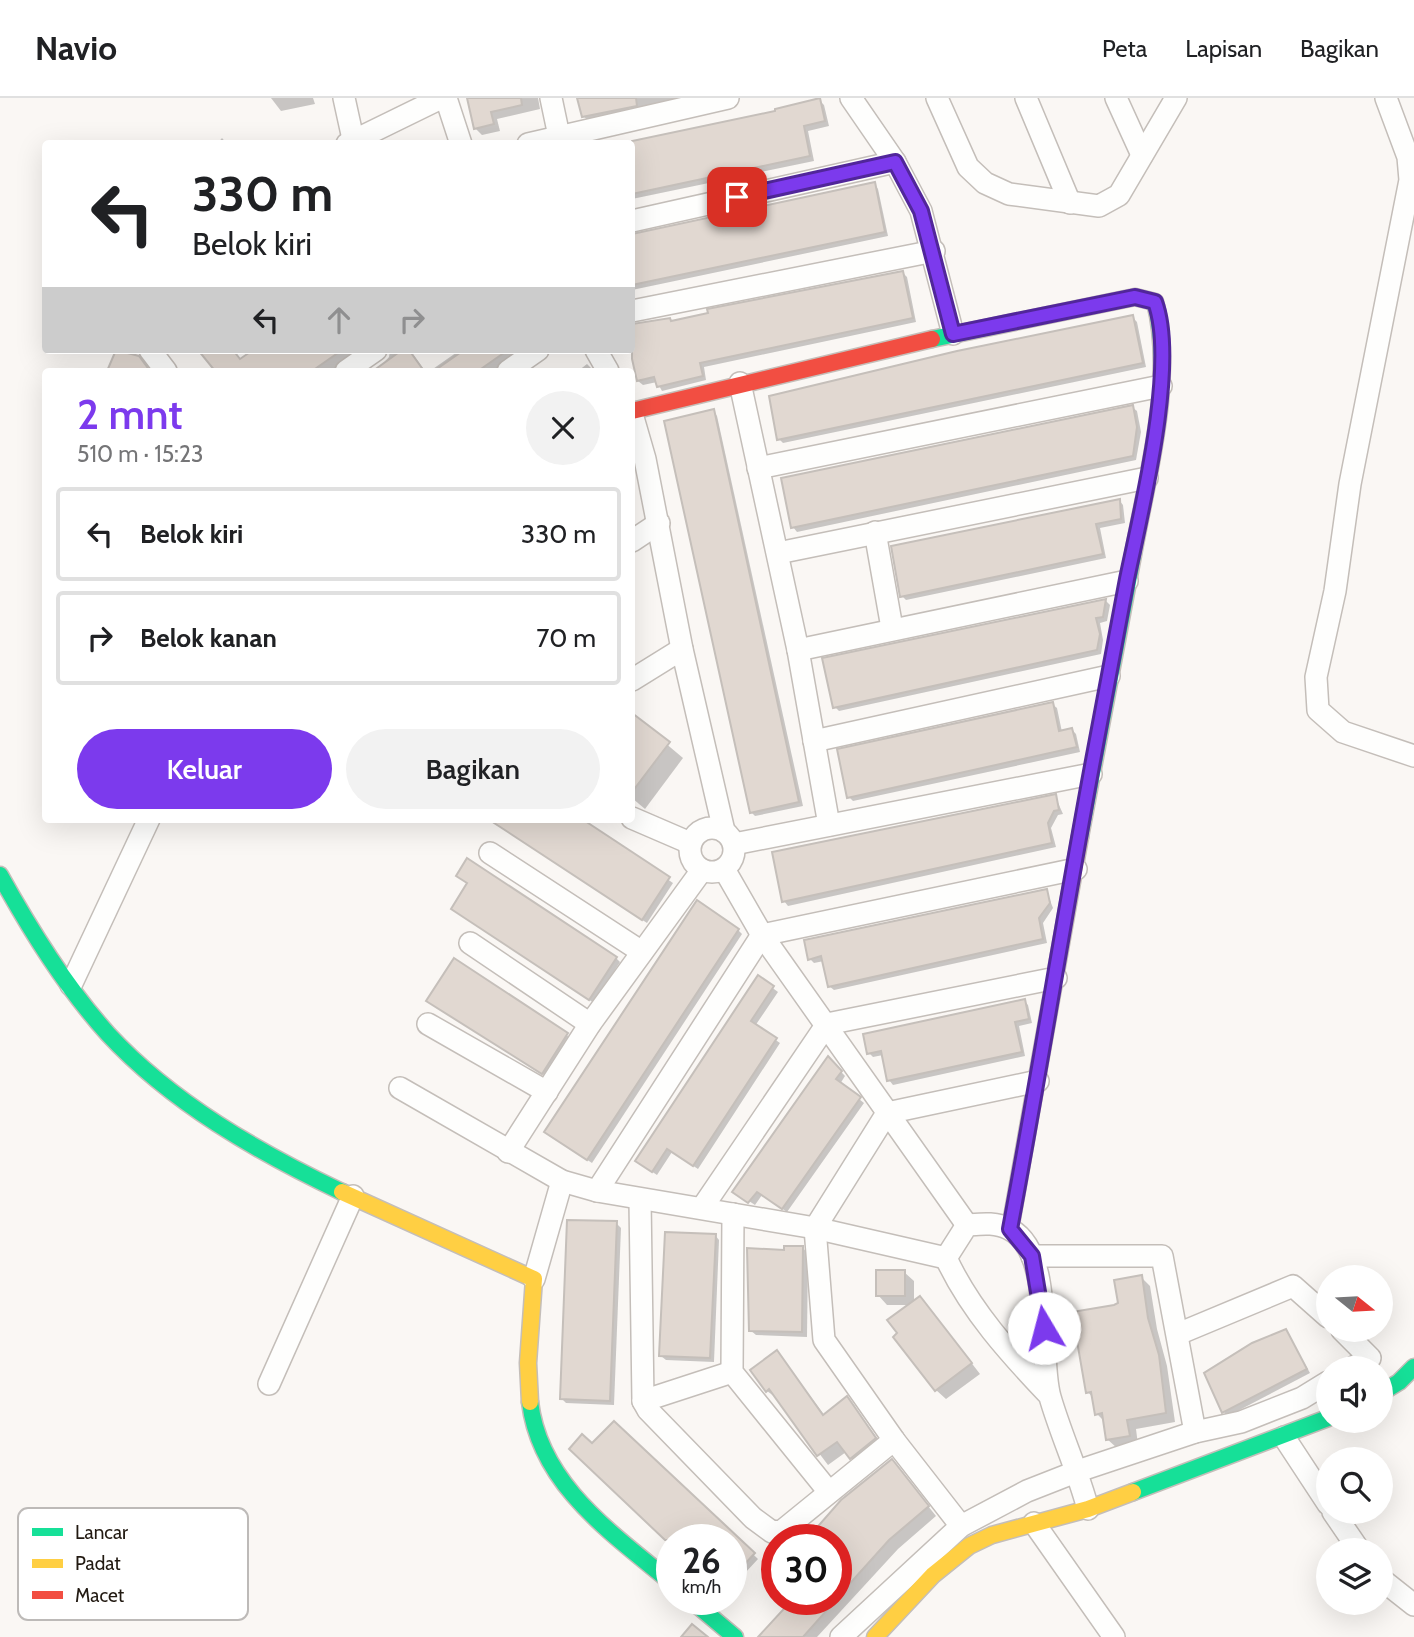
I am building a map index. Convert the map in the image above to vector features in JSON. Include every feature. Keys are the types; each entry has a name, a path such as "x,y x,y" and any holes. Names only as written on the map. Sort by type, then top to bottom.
{"street":[{"path":"344,98 350,140"},
{"path":"352,140 441,98"},
{"path":"446,98 460,140"},
{"path":"551,98 559,136"},
{"path":"544,140 728,98"},
{"path":"851,98 895,162 921,211 934,251 953,334"},
{"path":"937,98 968,167 985,183 1009,194 1099,206 1119,195 1176,98"},
{"path":"1026,98 1070,203"},
{"path":"1116,98 1142,155"},
{"path":"1386,98 1411,156 1410,180 1350,484 1335,591 1316,677 1318,710 1343,732 1414,756"},
{"path":"635,219 895,162"},
{"path":"635,310 934,251"},
{"path":"635,412 740,383 953,334 1135,297 1155,302 1161,325 1161,386 1147,478 1010,1229"},
{"path":"153,354 164,368"},
{"path":"350,368 370,354"},
{"path":"512,368 532,354"},
{"path":"740,383 798,650 829,825"},
{"path":"758,468 1161,386"},
{"path":"635,425 659,523 681,649 729,838 733,857 724,869 713,872 702,870 692,860 690,843 701,830 717,827 729,838 829,825 1091,774"},
{"path":"778,553 1147,478"},
{"path":"635,539 659,523"},
{"path":"875,532 892,628"},
{"path":"798,650 892,628 1127,581"},
{"path":"635,678 681,649"},
{"path":"814,741 1109,676"},
{"path":"635,819 690,843"},
{"path":"71,985 147,823"},
{"path":"490,853 642,952"},
{"path":"724,869 762,935 967,1225"},
{"path":"597,1191 762,935 1076,869"},
{"path":"508,1152 590,1024 702,870"},
{"path":"0,875 71,985 124,1050 164,1087 256,1147 353,1196 534,1279"},
{"path":"470,943 590,1024"},
{"path":"702,1208 827,1024 1056,978"},
{"path":"428,1024 547,1093"},
{"path":"961,1526 894,1440 824,1342 815,1228 887,1113 1038,1081"},
{"path":"400,1088 562,1181 640,1200 815,1228 946,1258 977,1311 1017,1362 1049,1395"},
{"path":"562,1181 534,1279 531,1411 546,1461 561,1483 656,1569"},
{"path":"269,1384 353,1196"},
{"path":"640,1200 643,1401 648,1410 753,1518 772,1532 782,1531 894,1440"},
{"path":"733,1214 732,1372 829,1492"},
{"path":"967,1225 991,1224 1010,1229 1032,1256 1042,1310 1049,1395 1078,1471 1088,1509"},
{"path":"946,1258 967,1225"},
{"path":"1032,1256 1161,1256 1195,1433"},
{"path":"1178,1334 1293,1286 1316,1306"},
{"path":"1354,1342 1369,1356"},
{"path":"1393,1386 1414,1367"},
{"path":"643,1401 732,1372"},
{"path":"841,1637 961,1526 1027,1492 1078,1471 1195,1433 1241,1422 1302,1398 1316,1389"},
{"path":"875,1637 933,1574 969,1546 992,1535 1088,1509 1316,1423"},
{"path":"1284,1437 1316,1486"},
{"path":"1034,1523 1114,1637"},
{"path":"1393,1588 1414,1605"},
{"path":"709,1615 735,1637"}],"building":[{"path":"467,98 521,98 522,105 491,112 494,124 474,129"},
{"path":"577,98 636,98 637,106 582,117"},
{"path":"820,98 825,121 804,126 810,156 635,193 635,140"},
{"path":"875,182 885,232 635,284 635,233"},
{"path":"903,271 913,318 700,363 703,376 657,387 654,377 637,381 632,359 632,354 635,354 635,324 670,318 671,321 708,313 707,309"},
{"path":"1133,315 1143,363 777,440 769,396 957,351"},
{"path":"114,354 131,354 139,356 148,368 108,368"},
{"path":"201,354 236,354 240,359 247,354 336,354 316,368 213,368"},
{"path":"396,354 412,354 422,368 377,368"},
{"path":"458,354 502,354 482,368 438,368"},
{"path":"1133,405 1137,427 1133,456 791,528 781,478"},
{"path":"714,409 799,802 750,813 664,421"},
{"path":"1120,499 1121,519 1096,524 1103,554 900,597 891,546"},
{"path":"1106,599 1103,617 1096,618 1100,634 1097,650 833,708 822,658"},
{"path":"1053,702 1059,731 1072,728 1077,747 847,798 837,749"},
{"path":"635,715 670,742 635,788"},
{"path":"1056,794 1059,810 1054,811 1048,823 1052,843 782,902 772,852"},
{"path":"494,823 588,823 670,877 642,920"},
{"path":"467,858 617,957 589,1000 451,909 467,883 456,876"},
{"path":"1047,889 1050,903 1039,918 1043,939 828,987 821,956 808,960 804,940"},
{"path":"697,900 739,929 587,1160 544,1132"},
{"path":"454,958 568,1033 542,1074 426,1001"},
{"path":"758,975 774,986 751,1021 777,1038 693,1166 667,1149 652,1172 635,1161"},
{"path":"1025,999 1029,1019 1015,1022 1022,1052 887,1081 881,1051 867,1054 863,1034"},
{"path":"828,1056 842,1071 836,1079 861,1097 782,1209 757,1192 748,1203 732,1192"},
{"path":"567,1220 617,1221 610,1401 560,1399"},
{"path":"665,1232 716,1234 710,1358 659,1356"},
{"path":"784,1246 803,1246 802,1332 749,1331 747,1248 784,1250"},
{"path":"876,1270 905,1270 905,1296 876,1296"},
{"path":"1142,1275 1148,1318 1159,1355 1166,1413 1127,1420 1130,1436 1106,1440 1102,1413 1095,1415 1091,1392 1086,1393 1072,1312 1118,1303 1114,1280"},
{"path":"920,1296 972,1363 935,1391 893,1337 897,1333 887,1320"},
{"path":"1286,1329 1307,1369 1222,1413 1204,1373 1252,1343"},
{"path":"777,1350 823,1415 847,1396 876,1438 850,1459 837,1442 817,1456 769,1389 766,1392 750,1370"},
{"path":"614,1421 724,1524 656,1524 656,1531 569,1449 582,1434 592,1443"},
{"path":"892,1459 929,1506 889,1540 852,1581 852,1524 820,1524 841,1500"},
{"path":"747,1546 755,1553 747,1562"},
{"path":"778,1615 823,1615 803,1637 758,1637"},
{"path":"692,1624 708,1637 681,1637"}],"traffic: fast":[{"path":"932,339 1135,297 1155,302 1162,363 1157,428 1080,837"},
{"path":"0,875 63,977 92,1016 133,1059 188,1104 218,1124 248,1143 342,1192"},
{"path":"1393,1386 1414,1367"},
{"path":"530,1402 537,1432 548,1458 564,1483 604,1526 656,1570"},
{"path":"1133,1492 1316,1423"},
{"path":"709,1615 735,1637"}],"traffic: slow":[{"path":"1010,1229 1080,837"},
{"path":"342,1192 534,1279 528,1363 530,1402"},
{"path":"875,1637 933,1575 969,1546 992,1535 1088,1509 1133,1492"}],"traffic: jam":[{"path":"635,410 932,339"}],"route":[{"path":"737,197 895,162 921,211 934,251 953,334 1135,297 1155,302 1158,311 1161,325 1161,386 1147,478 1010,1229 1023,1241 1032,1256 1044,1328"}]}
